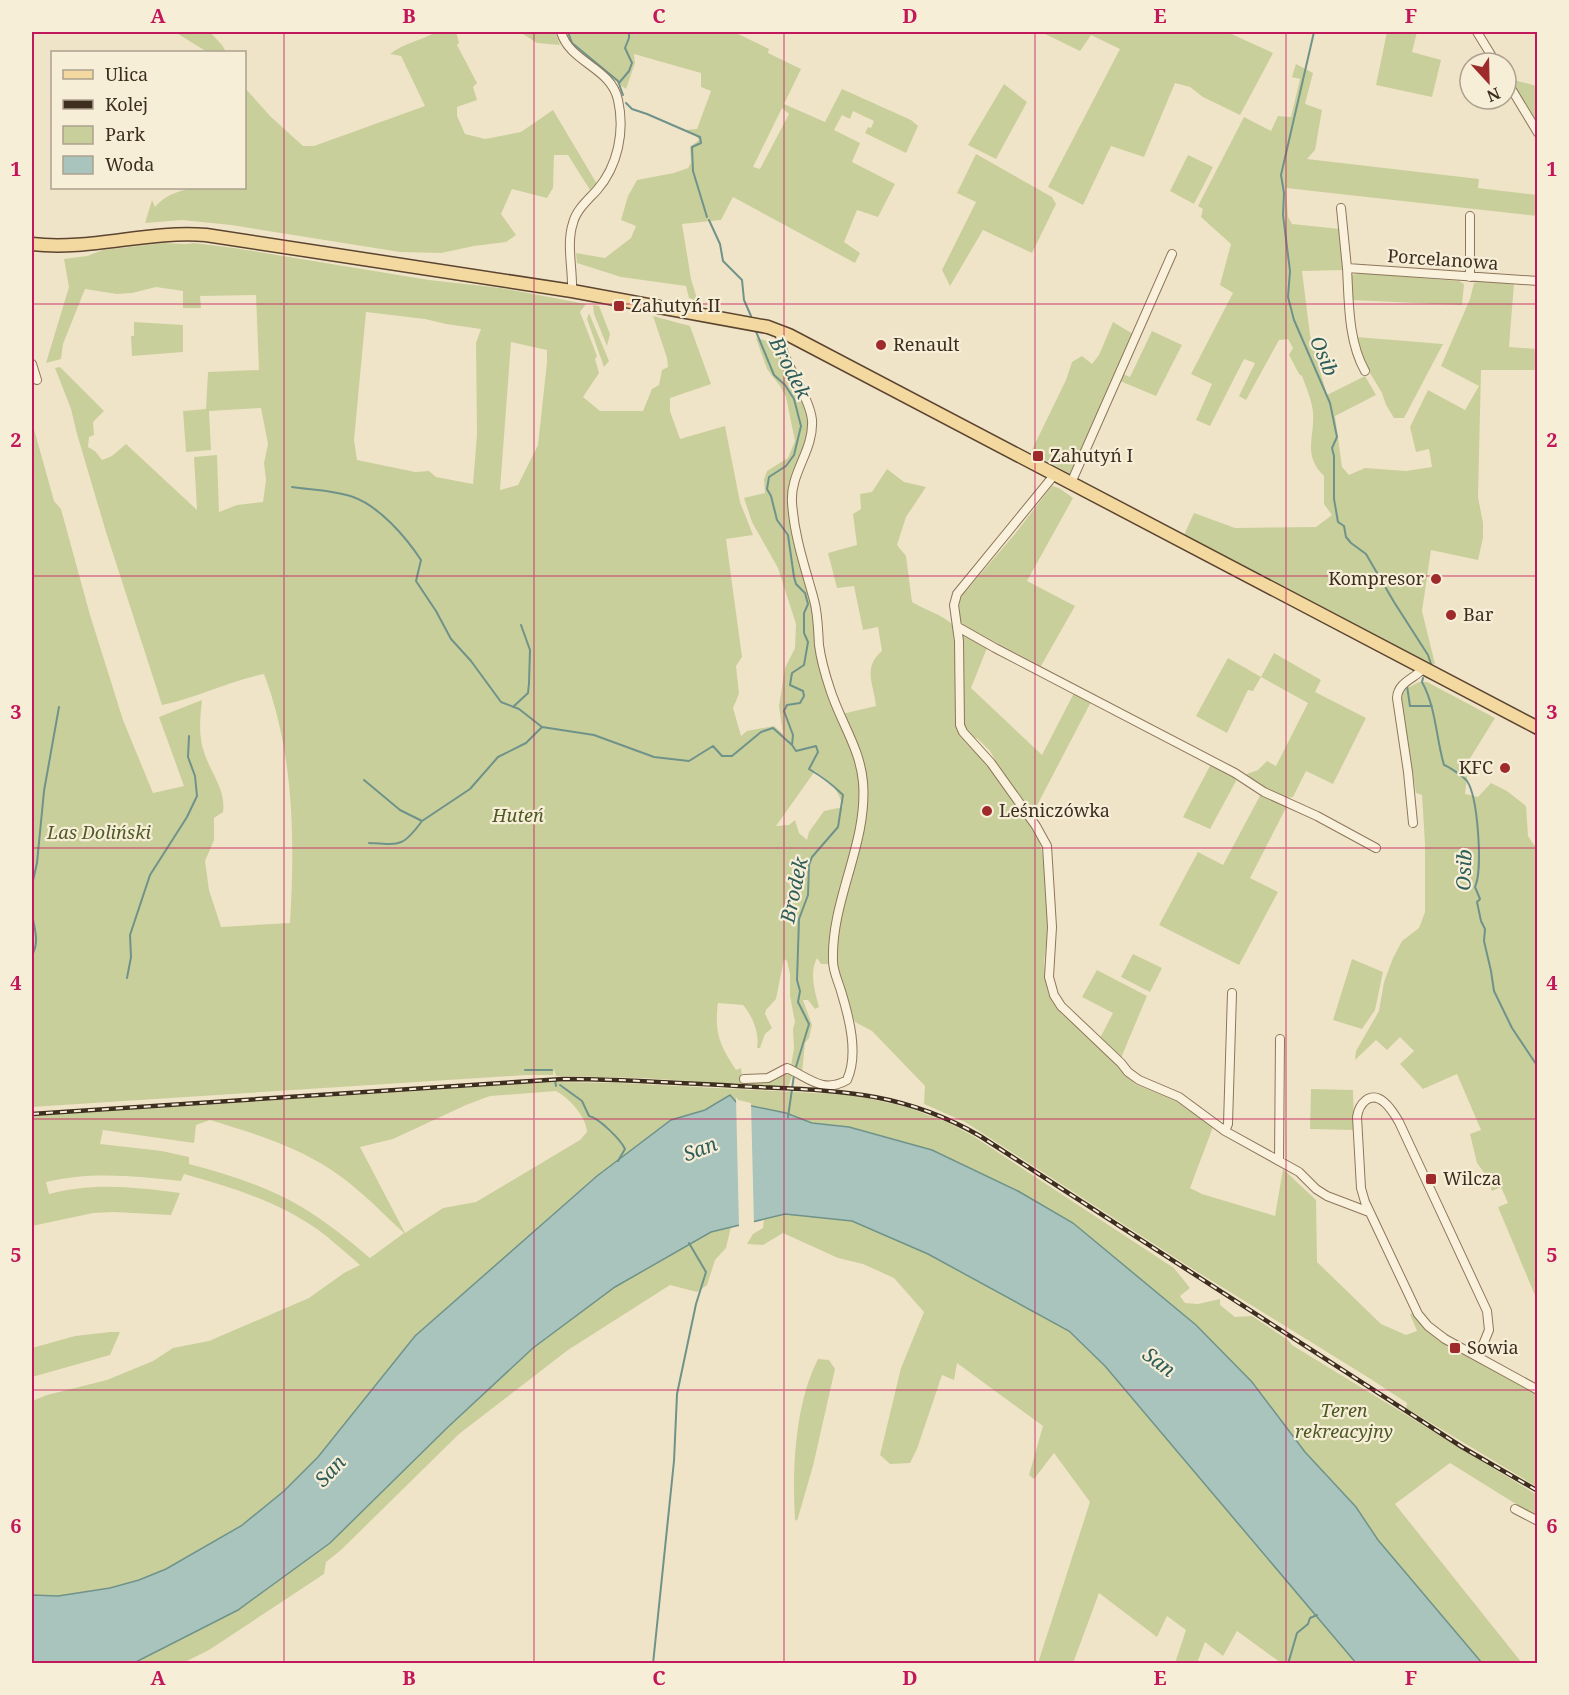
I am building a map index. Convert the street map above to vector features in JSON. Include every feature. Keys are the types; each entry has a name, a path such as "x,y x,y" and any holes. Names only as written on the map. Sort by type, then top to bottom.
{"main road":[{"path":"32,244 62,246 170,235 206,235 572,291 752,323 781,331 1538,728"}],"street":[{"path":"561,32 570,48 608,79 615,91 620,115 619,138 613,166 607,178 577,214 570,233 572,291"},
{"path":"1478,32 1489,51"},
{"path":"1518,100 1538,133"},
{"path":"1341,208 1350,314 1358,358 1365,371"},
{"path":"1470,216 1470,277"},
{"path":"1071,483 1172,254"},
{"name":"Porcelanowa","path":"1347,268 1538,281"},
{"path":"744,1079 768,1078 786,1068 815,1083 838,1085 847,1080 853,1060 847,1010 833,968 834,934 846,878 859,833 864,801 862,780 856,749 834,703 822,663 815,600 800,554 793,516 792,488 808,447 812,420 805,395 780,345 781,331"},
{"path":"32,364 37,380"},
{"path":"1055,474 957,594 954,605 958,627 960,725 963,732 991,763 1036,826 1047,846 1052,927 1049,977 1054,995 1067,1012 1128,1072 1144,1083 1179,1097 1225,1131 1299,1172 1316,1189 1327,1196 1369,1212"},
{"path":"958,627 1235,773 1264,792 1317,816 1376,848"},
{"path":"1413,823 1397,692 1402,684 1424,668"},
{"path":"1225,1131 1228,1124 1232,993"},
{"path":"1279,1160 1280,1039"},
{"path":"1478,1357 1489,1330 1487,1311 1399,1122 1385,1102 1375,1097 1368,1098 1362,1102 1357,1118 1361,1188 1369,1212 1410,1299 1423,1320 1445,1339 1538,1390"},
{"path":"1515,1509 1538,1521"}],"green space":[{"path":"175,32 210,32 225,51 205,51"},
{"path":"436,32 456,32 459,43 457,45 477,83 473,87 477,100 457,107 457,116 465,134 485,139 521,132 553,110 597,184 590,190 568,155 554,155 553,188 547,198 512,189 501,214 516,235 506,242 441,253 400,252 231,225 182,220 145,223 152,200 155,207 174,193 185,190 246,189 246,89 270,116 303,146 314,146 425,106 401,56 390,54"},
{"path":"520,32 555,32 560,45 537,43"},
{"path":"734,32 769,49 768,53 801,69 784,104 825,122 842,89 911,120 918,126 906,153 865,133 874,121 853,111 850,119 842,115 834,130 860,143 852,162 895,184 878,217 857,210 844,242 860,253 855,263 733,197 721,220 682,224 691,279 698,302 689,298 686,286 621,277 577,263 576,253 605,258 631,238 636,226 621,220 628,196 637,180 688,168 691,163 690,147 699,140 685,130 697,129 711,91 701,87 701,73 634,54 635,63 626,89 570,44 565,33","holes":["782,108 789,114 760,169 753,167"]},
{"path":"1041,32 1227,32 1273,53 1240,115 1203,97 1190,87 1175,83 1144,157 1111,146 1083,205 1048,187 1120,49 1091,35 1080,51"},
{"path":"1387,32 1417,32 1412,52 1441,60 1432,97 1376,85"},
{"path":"1296,64 1313,73 1305,104 1322,110 1315,150 1307,159 1479,179 1478,188 1537,195 1537,216 1286,188 1288,217 1292,224 1340,229 1345,270 1302,271 1310,335 1327,395 1365,376 1376,395 1335,416 1342,467 1349,475 1365,468 1406,471 1432,467 1429,449 1416,452 1410,427 1428,390 1465,410 1479,386 1441,366 1470,299 1474,283 1480,281 1514,283 1509,347 1537,349 1537,370 1481,370 1478,497 1483,523 1483,538 1478,560 1431,550 1422,611 1435,664 1429,665 1184,535 1194,513 1235,528 1316,527 1332,515 1324,504 1324,476 1317,468 1311,453 1313,412 1311,403 1302,376 1289,355 1293,348 1288,339 1279,340 1246,400 1239,396 1255,363 1244,359 1210,426 1196,420 1212,384 1191,374 1233,293 1220,285 1231,244 1201,217 1203,209 1198,206 1244,117 1271,131 1278,116 1291,117 1300,79 1292,77"},
{"path":"1518,81 1537,86 1537,120 1533,119 1518,93"},
{"path":"1004,84 1027,102 996,159 968,145"},
{"path":"976,154 1052,197 1056,204 1032,253 983,230 950,286 942,270 976,202 957,193"},
{"path":"1188,155 1213,167 1194,204 1170,191"},
{"path":"164,243 194,243 429,280 501,288 586,304 580,312 597,356 595,359 599,373 583,397 600,411 643,411 652,389 659,385 662,370 668,367 653,316 690,326 711,384 670,398 670,411 680,439 725,426 740,502 753,535 726,539 742,657 736,666 739,694 733,708 741,736 747,731 774,726 783,734 779,706 785,668 795,648 796,624 778,568 752,522 744,498 765,493 764,479 767,471 788,458 795,441 786,397 767,369 756,338 776,343 809,416 809,432 790,489 813,598 818,647 855,753 862,794 848,880 861,838 867,809 867,794 861,759 842,714 876,706 871,670 876,657 882,651 878,627 863,630 854,586 837,588 828,553 857,545 853,514 861,509 860,494 872,492 887,469 904,482 926,487 906,517 897,545 906,556 912,602 953,625 959,733 982,759 1037,833 1045,863 1049,926 1044,962 1048,993 1060,1012 1108,1055 1135,1084 1176,1101 1213,1127 1190,1188 1202,1194 1275,1216 1283,1169 1316,1200 1317,1262 1381,1324 1406,1335 1417,1331 1410,1314 1413,1313 1426,1329 1447,1343 1446,1346 1457,1352 1459,1350 1537,1394 1537,1487 1406,1408 1407,1403 1369,1378 1191,1268 965,1122 924,1104 925,1086 872,1031 855,1022 831,960 828,964 821,964 817,958 813,970 813,982 819,1007 815,1009 808,1000 803,1000 812,1025 809,1038 805,1043 802,1073 791,1066 795,1022 787,961 784,959 776,999 765,1014 772,1028 765,1034 760,1048 757,1048 755,1025 743,1005 718,1003 717,1023 720,1039 736,1070 741,1068 742,1076 739,1078 741,1082 766,1081 787,1070 793,1073 788,1087 641,1078 556,1076 554,1069 553,1075 32,1107 32,422 54,501 61,509 90,615 123,720 153,793 184,786 159,717 202,700 201,741 223,804 223,812 214,818 214,840 205,861 209,890 221,927 290,923 292,829 287,766 274,704 264,674 162,705 106,532 71,409 55,368 60,367 104,411 93,422 94,435 89,437 88,447 95,451 102,460 112,456 126,444 197,510 194,457 217,455 219,512 237,505 263,502 266,480 264,463 268,444 261,408 209,411 211,450 186,452 183,411 206,409 208,372 259,370 256,295 200,296 201,308 183,308 183,291 156,287 117,294 85,289 63,344 61,359 46,363 69,287 64,259 87,256 103,250","holes":["366,312 481,329 476,343 477,434 473,484 436,477 429,471 415,472 357,460 354,440","511,342 547,350 547,362 538,445 518,485 500,490","815,771 829,782 839,795 843,807 824,811 809,832 807,840 799,833 795,820 789,825 776,826"]},
{"path":"1360,273 1459,281 1464,284 1462,305 1350,300 1350,280 1352,275"},
{"path":"593,305 599,306 610,334 607,346 594,314"},
{"path":"589,313 609,361 604,367 587,319"},
{"path":"134,322 183,325 183,352 132,356 131,336 134,336"},
{"path":"1113,322 1133,334 1072,475 1031,452 1066,380 1072,362 1082,356 1092,364 1099,355"},
{"path":"1152,331 1182,345 1156,396 1120,381 1123,374 1130,377"},
{"path":"1356,337 1443,344 1404,418 1394,418 1386,405 1382,393 1361,358"},
{"path":"1052,486 1073,498 1027,581 1075,606 1041,666 962,625 957,607 960,598"},
{"path":"966,635 987,648 971,688 1042,755 1074,693 1091,702 1032,815 990,751 978,739 966,734 963,728 961,642 963,636"},
{"path":"1274,653 1321,680 1315,692 1366,718 1333,784 1306,771 1293,797 1287,797 1268,791 1245,776 1258,770 1267,761 1276,766 1308,703 1261,677"},
{"path":"1228,658 1261,677 1253,691 1248,690 1227,733 1196,716"},
{"path":"1419,682 1427,682 1495,718 1469,760 1465,794 1478,797 1491,783 1507,791 1526,806 1528,836 1534,845 1537,845 1537,1300 1498,1207 1508,1203 1501,1187 1492,1191 1485,1174 1477,1163 1470,1134 1481,1130 1457,1074 1423,1089 1400,1064 1414,1051 1400,1037 1387,1050 1376,1040 1355,1060 1356,1051 1379,1011 1384,982 1393,958 1402,941 1419,928 1425,912 1422,795 1416,793 1400,692"},
{"path":"1211,764 1233,775 1236,781 1210,829 1183,817"},
{"path":"1262,792 1288,804 1250,878 1278,892 1239,965 1159,925 1198,852 1223,865"},
{"path":"1133,954 1162,968 1150,992 1121,977"},
{"path":"1352,959 1383,972 1375,1010 1362,1029 1333,1020"},
{"path":"1097,970 1147,996 1121,1058 1099,1040 1113,1013 1082,997"},
{"name":"Teren rekreacyjny","path":"553,1082 621,1083 853,1095 907,1107 949,1123 973,1136 1174,1268 1190,1288 1180,1296 1185,1303 1198,1304 1220,1299 1220,1305 1235,1317 1252,1316 1292,1345 1537,1495 1537,1517 1450,1463 1395,1504 1522,1663 1482,1663 1378,1540 1356,1507 1305,1452 1285,1426 1073,1223 1018,1191 932,1150 849,1127 812,1123 786,1113 737,1103 730,1096 705,1110 671,1120 597,1176 416,1336 318,1457 284,1491 241,1526 166,1569 139,1580 110,1588 58,1596 32,1595 32,1401 107,1380 153,1361 173,1348 209,1341 309,1298 344,1273 360,1265 317,1229 286,1210 236,1190 184,1174 181,1181 130,1176 80,1176 46,1182 49,1194 98,1187 180,1193 171,1215 93,1213 32,1226 32,1116","holes":["556,1091 571,1103 584,1120 587,1132 580,1140 476,1202 443,1208 405,1233 360,1147 393,1139 490,1096","210,1120 281,1144 322,1164 355,1187 404,1233 370,1258 336,1230 287,1199 232,1176 189,1164 189,1157 162,1151 100,1144 103,1130 194,1143 196,1125"]},
{"path":"1311,1089 1353,1090 1354,1130 1310,1129"},
{"path":"785,1214 852,1220 928,1254 1069,1331 1105,1366 1356,1663 1281,1663 1237,1631 1223,1656 1205,1642 1197,1663 1175,1663 1186,1630 1167,1616 1157,1637 1099,1593 1073,1663 1038,1663 1090,1502 1054,1453 1034,1479 1029,1475 1043,1426 957,1363 954,1380 942,1375 910,1463 890,1464 880,1455 901,1368 924,1312 894,1278 863,1264 838,1258 783,1233 763,1245 747,1244 753,1234 763,1228 764,1219"},
{"path":"731,1227 726,1248 715,1260 707,1285 697,1292 670,1285 568,1350 459,1434 326,1562 324,1574 209,1650 183,1663 134,1664 448,1427 533,1348 615,1287 711,1232"},
{"path":"120,1332 110,1355 32,1377 32,1348 75,1336"},
{"path":"818,1359 829,1360 835,1369 813,1466 797,1521 795,1519 794,1479 797,1437 804,1396"}],"water":[{"name":"San","path":"730,1095 737,1103 786,1113 812,1123 849,1127 932,1150 1018,1191 1073,1223 1196,1325 1252,1382 1305,1452 1356,1507 1378,1540 1482,1663 1356,1663 1105,1366 1069,1331 928,1254 852,1221 785,1214 711,1232 615,1287 533,1348 448,1427 330,1543 238,1610 134,1663 32,1664 32,1595 58,1596 110,1588 139,1580 166,1569 241,1526 284,1491 318,1457 415,1336 597,1176 671,1120 705,1110"}],"pier":[{"path":"736,1097 738,1100 751,1103 754,1225 739,1228"}],"waterway":[{"name":"Brodek","path":"568,32 572,43 618,81 623,95"},
{"path":"619,83 629,71 632,63 625,48 629,32"},
{"name":"Osib","path":"1314,32 1281,175 1290,271 1288,297 1294,320 1330,403 1337,437 1332,448 1334,499 1338,522 1344,526 1346,537 1351,543 1366,554 1428,655 1431,664"},
{"name":"Brodek","path":"626,103 632,109 700,137 701,143 692,147 693,171 707,217"},
{"name":"Brodek","path":"709,220 720,244 723,261 742,280 744,300 751,316"},
{"name":"Brodek","path":"755,329 774,375 785,385 794,399 801,426 794,455 786,466 769,477 767,489 777,520 788,535 796,584 805,593 808,604 804,613 804,633 808,642 804,665 792,673 790,685 803,691 804,696 800,703 787,705 784,711 793,735 792,745 796,751 816,746 818,752 809,769 843,795 838,827 812,857 809,865 808,895 799,919 797,980 800,991 798,1002 809,1024 795,1070"},
{"path":"292,487 353,497 372,507 391,523 421,560 416,581 451,639 471,661 501,702 519,709 542,727 594,735 654,757 689,761 713,746 722,756 732,756 761,732 773,728 792,745"},
{"path":"513,707 528,693 529,683 530,650 521,625"},
{"name":"Osib","path":"1423,678 1422,682 1433,712 1444,765 1467,781 1474,802 1479,850 1475,887 1480,899 1477,902 1485,929 1484,941 1494,991 1512,1028 1538,1067"},
{"path":"1407,686 1410,706 1432,706"},
{"path":"32,885 37,863 44,791 59,707"},
{"path":"364,780 400,810 422,821 470,789 498,757 526,743 542,727"},
{"path":"127,978 131,957 130,935 150,875 187,817 197,796 195,776 188,757 189,736"},
{"path":"369,843 394,844 405,840 422,821"},
{"path":"32,914 36,940 32,955"},
{"path":"525,1070 552,1070"},
{"name":"Brodek","path":"788,1117 794,1075"},
{"path":"555,1080 556,1086"},
{"path":"560,1085 582,1101 589,1116 604,1125 619,1140 625,1149 618,1161"},
{"path":"653,1664 674,1461 677,1394 696,1304 706,1272 689,1243"},
{"path":"1288,1664 1297,1633 1308,1624 1310,1618 1317,1615"}],"railway":[{"path":"32,1114 563,1079 802,1089 891,1100 950,1120 980,1136 1462,1447 1538,1491"}],"place":[{"name":"Zahutyń II","path":"619,306"},
{"name":"Renault","path":"881,345"},
{"name":"Zahutyń I","path":"1038,456"},
{"name":"Kompresor","path":"1436,579"},
{"name":"Bar","path":"1451,615"},
{"name":"KFC","path":"1505,768"},
{"name":"Leśniczówka","path":"987,811"},
{"name":"Wilcza","path":"1431,1179"},
{"name":"Sowia","path":"1455,1348"}],"park label":[{"name":"Huteń","path":"518,816"},
{"name":"Las Doliński","path":"99,833"}]}
